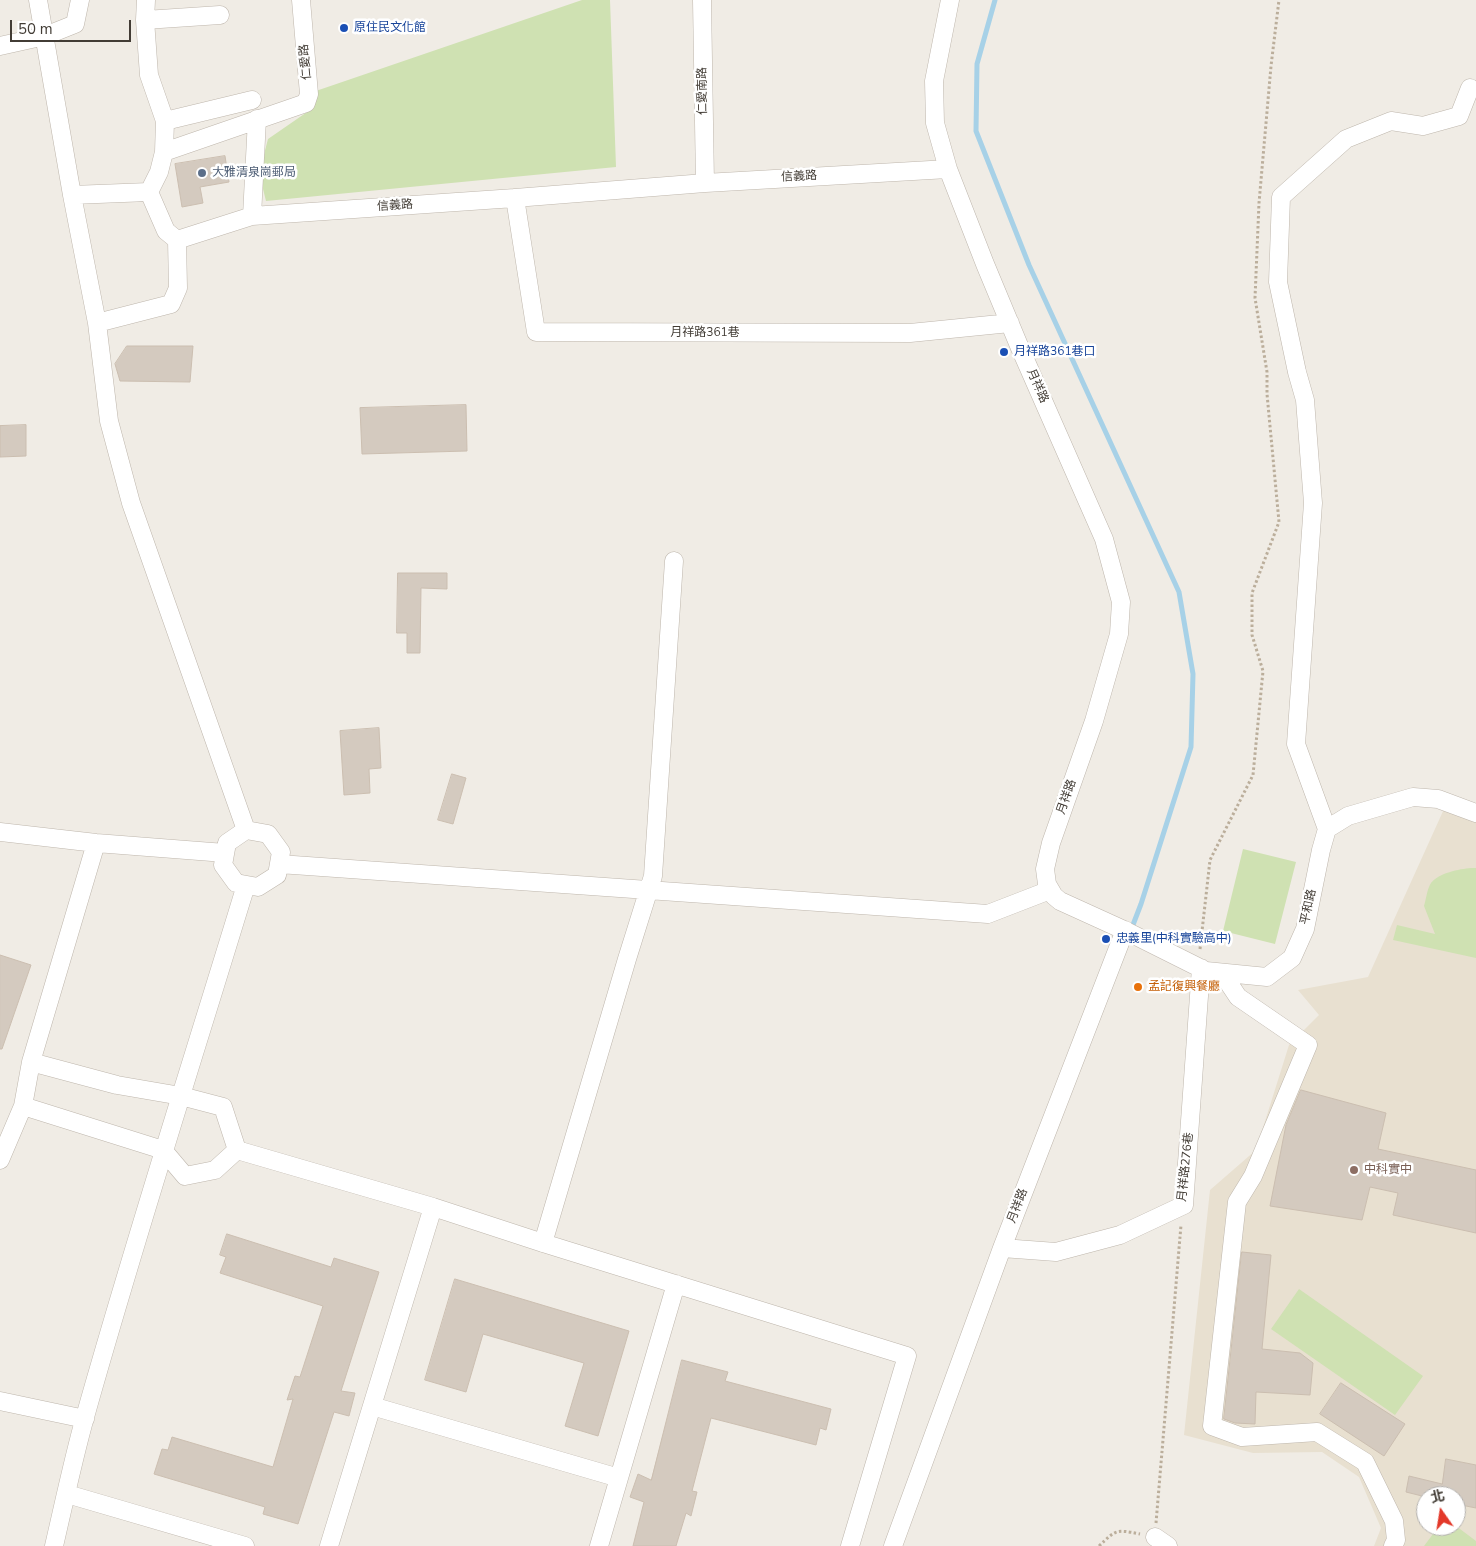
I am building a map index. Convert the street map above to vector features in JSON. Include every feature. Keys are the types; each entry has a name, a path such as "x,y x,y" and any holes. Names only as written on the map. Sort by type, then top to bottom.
{"street":[{"path":"38,0 72,195 97,323 108,421 131,503 246,830"},
{"path":"0,46 45,36 75,24 80,0"},
{"path":"146,0 145,20 149,75 165,121 164,152 159,172 148,192"},
{"name":"仁愛路","path":"164,152 306,103 309,94 301,0"},
{"name":"仁愛南路","path":"702,0 705,182"},
{"name":"月祥路","path":"950,0 934,81 935,123 948,169 985,264 1104,539 1121,602 1119,634 1094,721 1052,843 1045,869 1047,884 1050,890"},
{"path":"145,20 220,15"},
{"path":"1470,88 1459,116 1423,126 1391,121 1346,140 1281,197 1278,282 1297,372 1305,400 1313,503 1296,744 1327,829 1348,816 1413,797 1438,800 1476,813"},
{"path":"165,121 252,100"},
{"path":"252,216 257,119"},
{"name":"信義路","path":"177,240 252,216 515,198 705,182 948,169"},
{"path":"72,195 148,192"},
{"path":"97,323 171,304 178,288 177,240 166,231 148,192"},
{"name":"月祥路361巷","path":"515,198 536,332 910,333 1010,323"},
{"path":"543,1243 653,876 674,561"},
{"name":"平和路","path":"1129,932 1206,971 1267,977 1292,958 1305,929 1327,829"},
{"path":"246,830 268,834 281,852 277,874 258,887 236,883 223,865 225,853 227,843 246,830"},
{"path":"0,832 96,843 225,853"},
{"path":"0,1160 23,1106 31,1062 96,843"},
{"path":"279,864 988,914 1050,890 1060,901 1129,932"},
{"path":"54,1546 84,1419 163,1150 246,885"},
{"name":"月祥路","path":"899,1544 1007,1249 1129,932"},
{"name":"月祥路276巷","path":"1007,1249 1056,1252 1120,1235 1184,1205 1201,968"},
{"path":"1222,973 1238,997 1308,1045 1253,1176 1237,1202 1212,1426 1242,1437 1318,1432 1365,1462 1394,1521 1396,1540 1394,1546"},
{"path":"31,1062 117,1085 181,1096 223,1106 237,1150"},
{"path":"23,1106 163,1150 185,1176 215,1170 237,1150"},
{"path":"237,1150 433,1207 907,1356 850,1546"},
{"path":"329,1546 433,1207"},
{"path":"599,1546 676,1284"},
{"path":"0,1400 84,1419"},
{"path":"372,1406 619,1478"},
{"path":"67,1494 246,1546"}],"path":[{"path":"1098,1546 1114,1532 1126,1531 1161,1542"}],"shaded area":[{"name":"中科實中","path":"1444,809 1476,819 1476,1546 1374,1546 1381,1528 1359,1477 1322,1452 1253,1453 1184,1435 1210,1190 1256,1150 1289,1045 1319,1015 1298,990 1368,977"}],"green space":[{"path":"582,0 610,0 616,167 266,201 259,173 268,139 310,110 310,93"},
{"path":"1243,849 1296,862 1275,944 1223,931"},
{"path":"1476,868 1476,958 1393,940 1397,925 1435,934 1424,906 1431,883 1444,874"},
{"path":"1299,1289 1423,1376 1395,1415 1271,1329"},
{"path":"1466,1534 1476,1541 1476,1546 1424,1546 1432,1536 1466,1536"}],"building":[{"name":"大雅清泉崗郵局","path":"225,156 229,182 200,187 203,203 182,207 175,164"},
{"path":"127,346 193,346 190,382 120,381 115,364"},
{"path":"466,405 467,451 362,454 360,408"},
{"path":"26,425 26,456 0,457 0,426"},
{"path":"398,573 447,573 447,589 421,588 420,653 407,653 407,633 397,633"},
{"path":"379,728 381,768 369,769 370,793 344,795 340,731"},
{"path":"452,774 466,778 453,824 438,820"},
{"path":"0,955 31,965 2,1049 0,1049"},
{"path":"1301,1090 1386,1113 1378,1149 1476,1170 1476,1233 1393,1215 1398,1193 1370,1187 1362,1220 1270,1206 1286,1125"},
{"path":"227,1234 331,1267 334,1258 379,1272 341,1391 355,1393 349,1416 334,1412 298,1524 263,1514 265,1507 154,1474 162,1449 168,1450 172,1437 273,1467 293,1399 287,1400 295,1376 300,1377 323,1306 220,1273 226,1257 220,1255"},
{"path":"1242,1252 1271,1255 1262,1349 1300,1353 1313,1363 1310,1395 1256,1392 1255,1424 1235,1423 1224,1419"},
{"path":"455,1279 629,1331 598,1436 565,1426 584,1363 483,1334 466,1392 425,1380"},
{"path":"682,1360 728,1372 725,1381 831,1409 826,1430 820,1428 816,1445 711,1418 692,1491 697,1492 691,1516 686,1513 676,1546 633,1546 644,1502 630,1497 638,1474 651,1480"},
{"path":"1341,1383 1405,1424 1384,1456 1320,1414"},
{"path":"1446,1459 1476,1465 1476,1508 1466,1506 1466,1486 1416,1486 1416,1494 1406,1492 1409,1476 1442,1484"}],"waterway":[{"path":"995,0 977,64 976,131 1029,265 1179,592 1193,674 1191,747 1131,930"}],"place":[{"name":"原住民文化館","path":"344,28"},
{"name":"大雅清泉崗郵局","path":"202,173"},
{"name":"月祥路361巷口","path":"1004,352"},
{"name":"忠義里(中科實驗高中)","path":"1106,939"},
{"name":"孟記復興餐廳","path":"1138,987"},
{"name":"中科實中","path":"1354,1170"}]}
